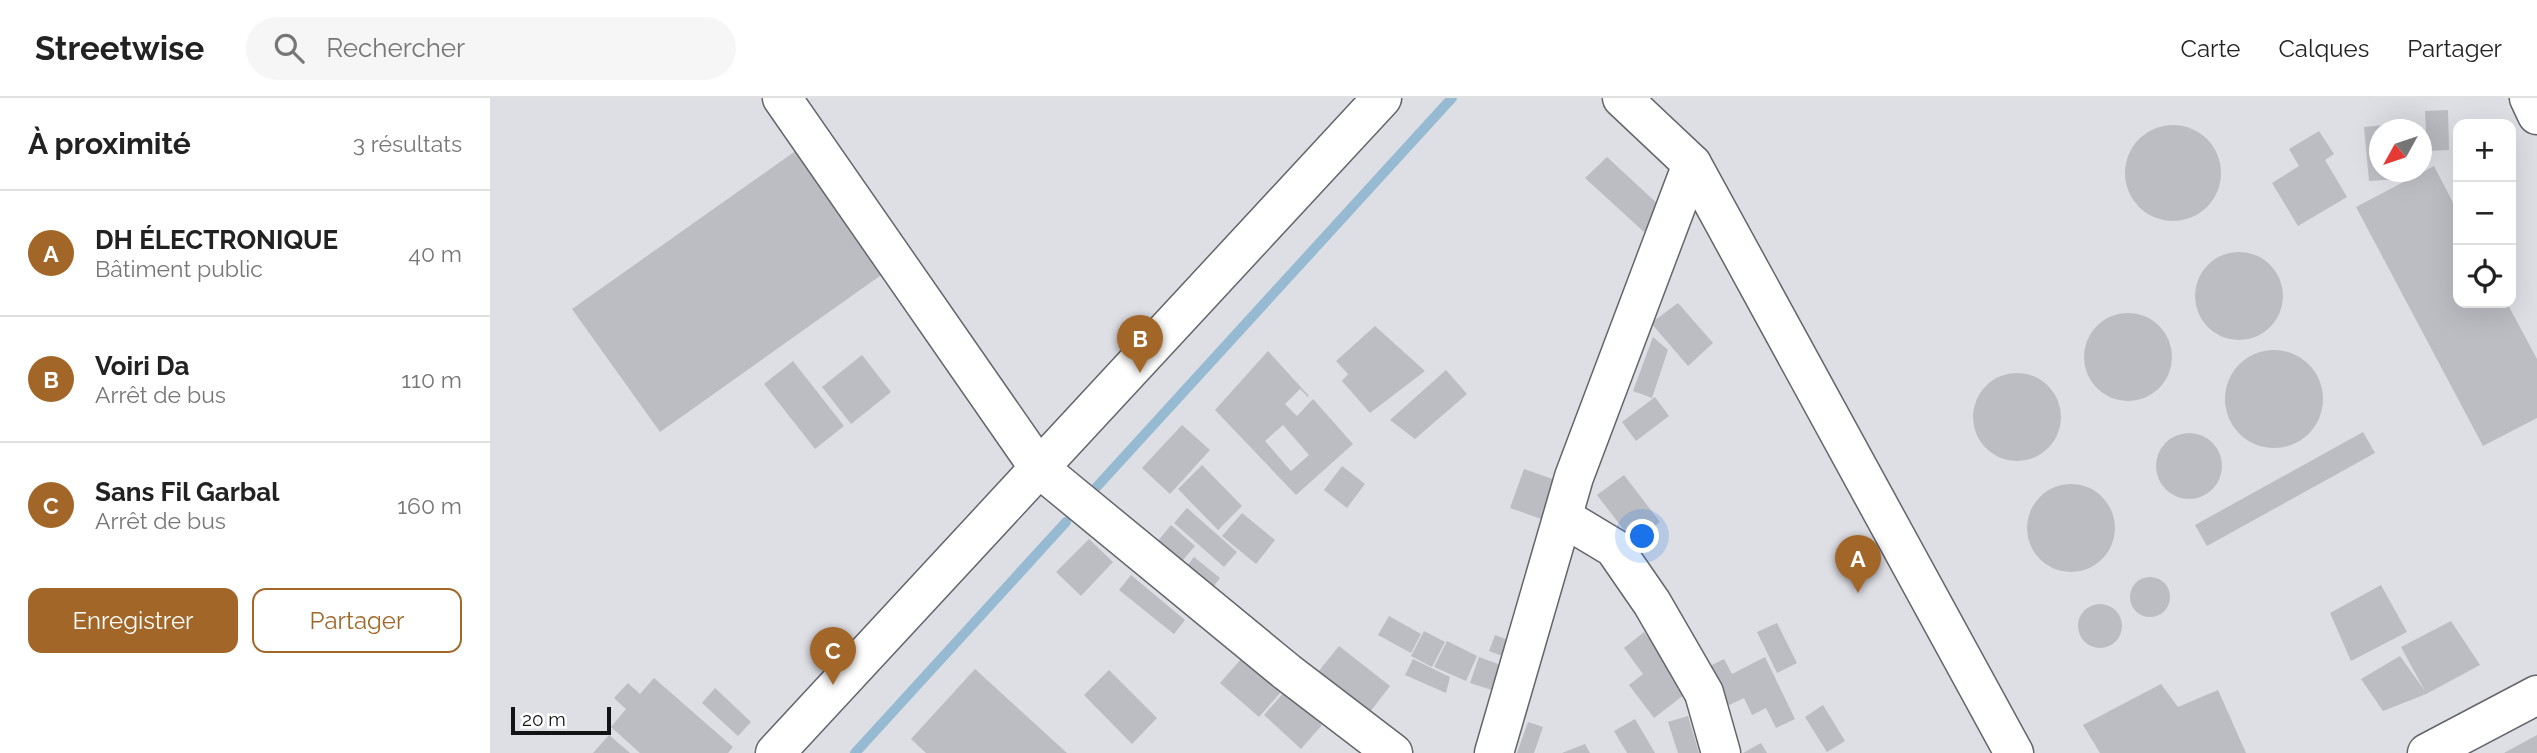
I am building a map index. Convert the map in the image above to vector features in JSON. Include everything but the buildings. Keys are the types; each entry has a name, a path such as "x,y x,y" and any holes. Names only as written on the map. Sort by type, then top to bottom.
{"street":[{"path":"782,98 1039,468 1287,672 1393,753"},
{"path":"775,753 1382,98"},
{"path":"1622,98 1692,164 2014,753"},
{"path":"2529,98 2537,115"},
{"path":"1494,753 1574,477 1692,164"},
{"path":"1564,517 1614,548 1652,603 1704,693 1721,753"},
{"path":"2427,753 2537,695"}],"waterway":[{"path":"1092,492 1452,98"},
{"path":"855,753 1066,522"}],"place":[{"name":"Voiri Da","path":"1140,373"},
{"name":"DH ÉLECTRONIQUE","path":"1858,593"},
{"name":"Sans Fil Garbal","path":"833,685"}]}
